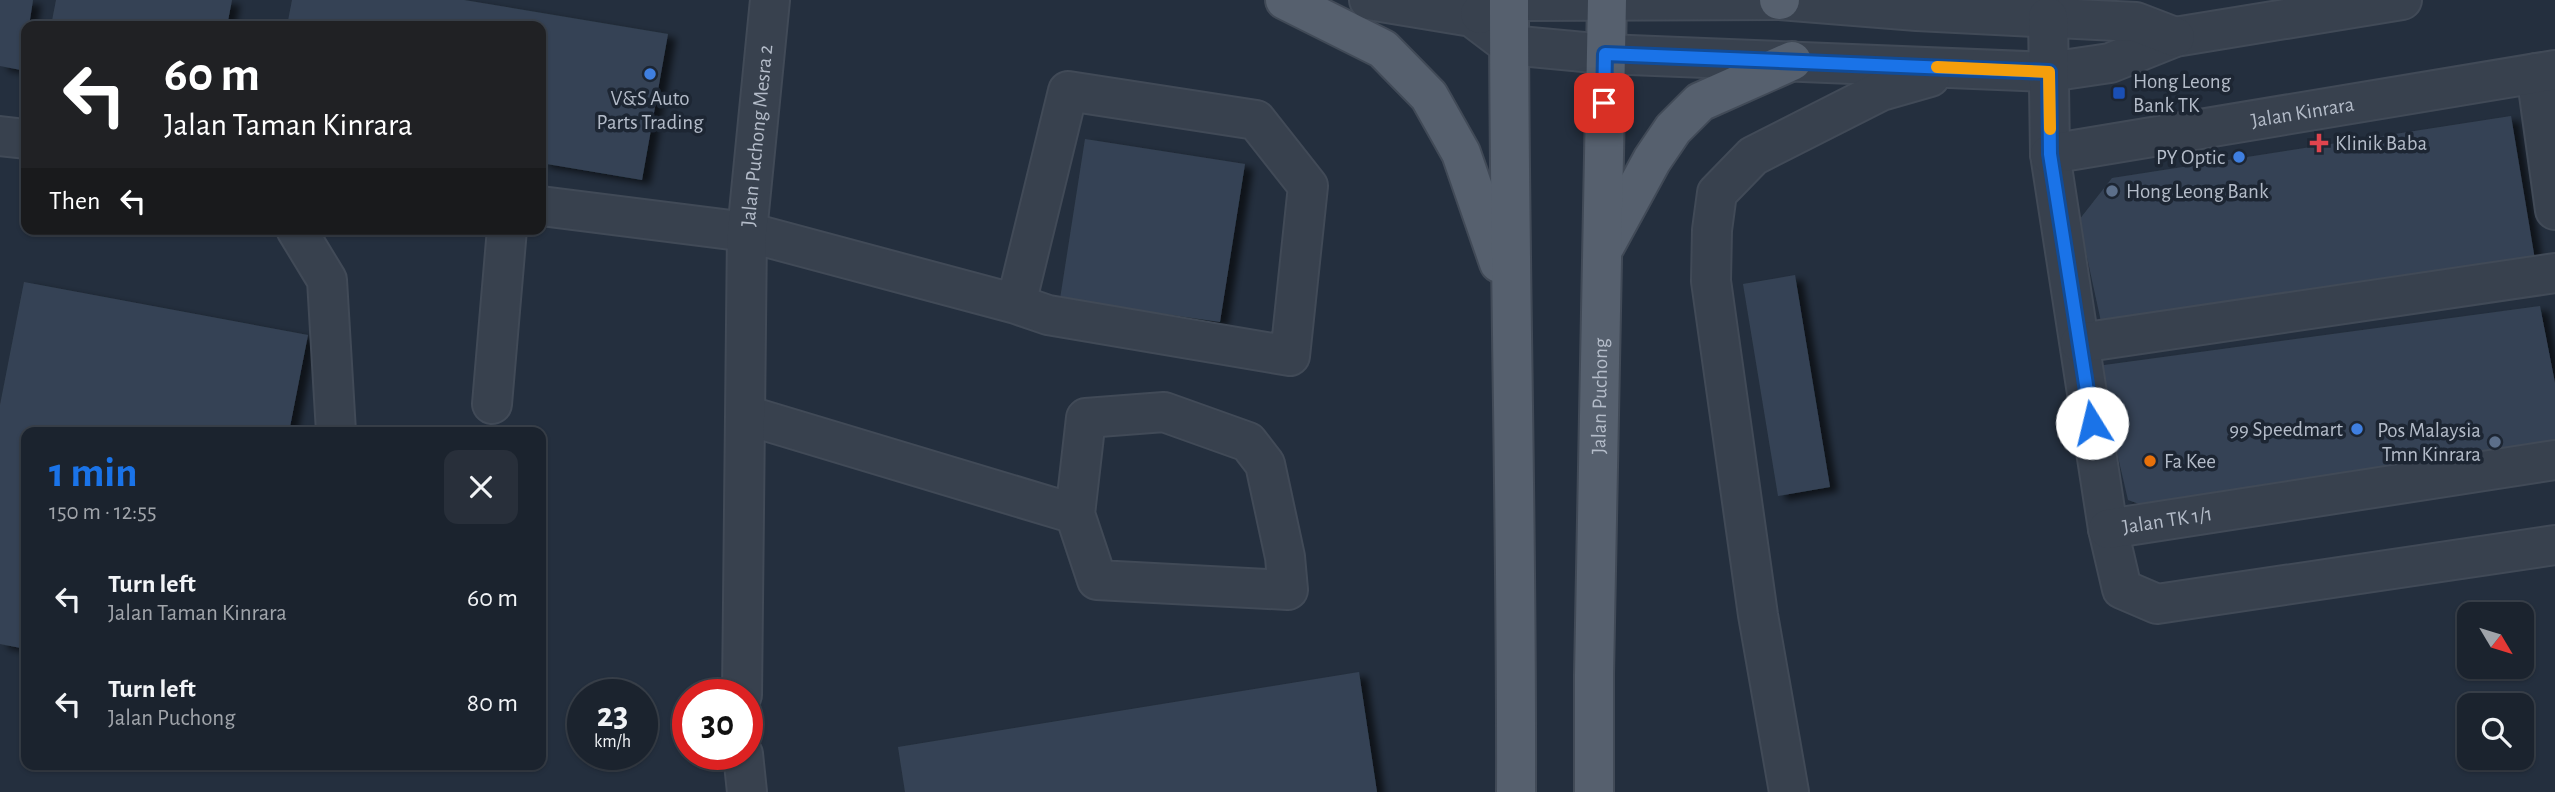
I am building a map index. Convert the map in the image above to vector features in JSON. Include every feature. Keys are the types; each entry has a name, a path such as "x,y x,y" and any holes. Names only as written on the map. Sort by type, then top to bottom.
{"main road":[{"path":"1285,0 1383,49 1429,96 1461,153 1510,294"},
{"path":"1509,0 1516,792"},
{"name":"Jalan Puchong","path":"1594,792 1607,0"},
{"path":"1601,252 1652,160 1673,129 1700,102 1792,61"}],"street":[{"path":"1369,0 1472,17 1509,45 1605,54 2049,72 2110,64 2175,37 2402,0"},
{"path":"1472,17 1509,0 1780,0 1915,6 2136,22 2175,37"},
{"name":"Jalan Puchong Mesra 2","path":"546,207 747,232 760,1"},
{"path":"2048,17 2050,154 2108,529"},
{"path":"1790,792 1758,615 1711,281 1712,230 1717,193 1753,156 1808,127 1881,91 1959,68"},
{"path":"2545,71 2555,210"},
{"name":"Jalan Kinrara","path":"2050,154 2545,71"},
{"path":"742,679 747,232 1048,315 1290,356 1308,186 1256,120 1068,90 1016,304"},
{"path":"0,136 21,138"},
{"path":"300,235 327,280 336,427"},
{"path":"492,404 506,235"},
{"path":"2080,343 2555,273"},
{"path":"1164,412 1248,442 1265,464 1285,557 1288,590 1097,580 1075,514 1086,418 1164,412"},
{"path":"746,415 1075,514"},
{"name":"Jalan TK 1/1","path":"2555,460 2108,529 2122,589 2157,604 2555,545"},
{"path":"745,770 747,792"}],"building":[{"path":"0,0 33,0 30,21 21,21 21,70 0,66"},
{"path":"56,0 232,0 228,21 52,21"},
{"path":"292,0 464,0 668,34 642,180 546,164 546,21 288,21"},
{"path":"2511,116 2537,272 2103,331 2079,220 2112,178"},
{"path":"1085,139 1245,164 1220,322 1060,299"},
{"path":"1795,275 1830,487 1778,496 1743,284"},
{"path":"24,282 308,335 290,427 21,427 21,648 0,644 0,405"},
{"path":"2540,306 2555,383 2555,448 2153,509 2128,500 2097,366"},
{"path":"1359,672 1377,792 905,792 898,747"}],"slow traffic":[{"path":"1937,67 2049,72 2050,129"}],"place":[{"name":"V&S Auto Parts Trading","path":"650,74"},
{"name":"Hong Leong Bank TK","path":"2119,93"},
{"name":"Klinik Baba","path":"2319,143"},
{"name":"PY Optic","path":"2239,157"},
{"name":"Hong Leong Bank","path":"2112,191"},
{"name":"99 Speedmart","path":"2357,429"},
{"name":"Pos Malaysia Tmn Kinrara","path":"2495,442"},
{"name":"Fa Kee","path":"2150,461"}],"route":[{"path":"1604,103 1605,54 2049,72 2050,154 2092,423"}]}
